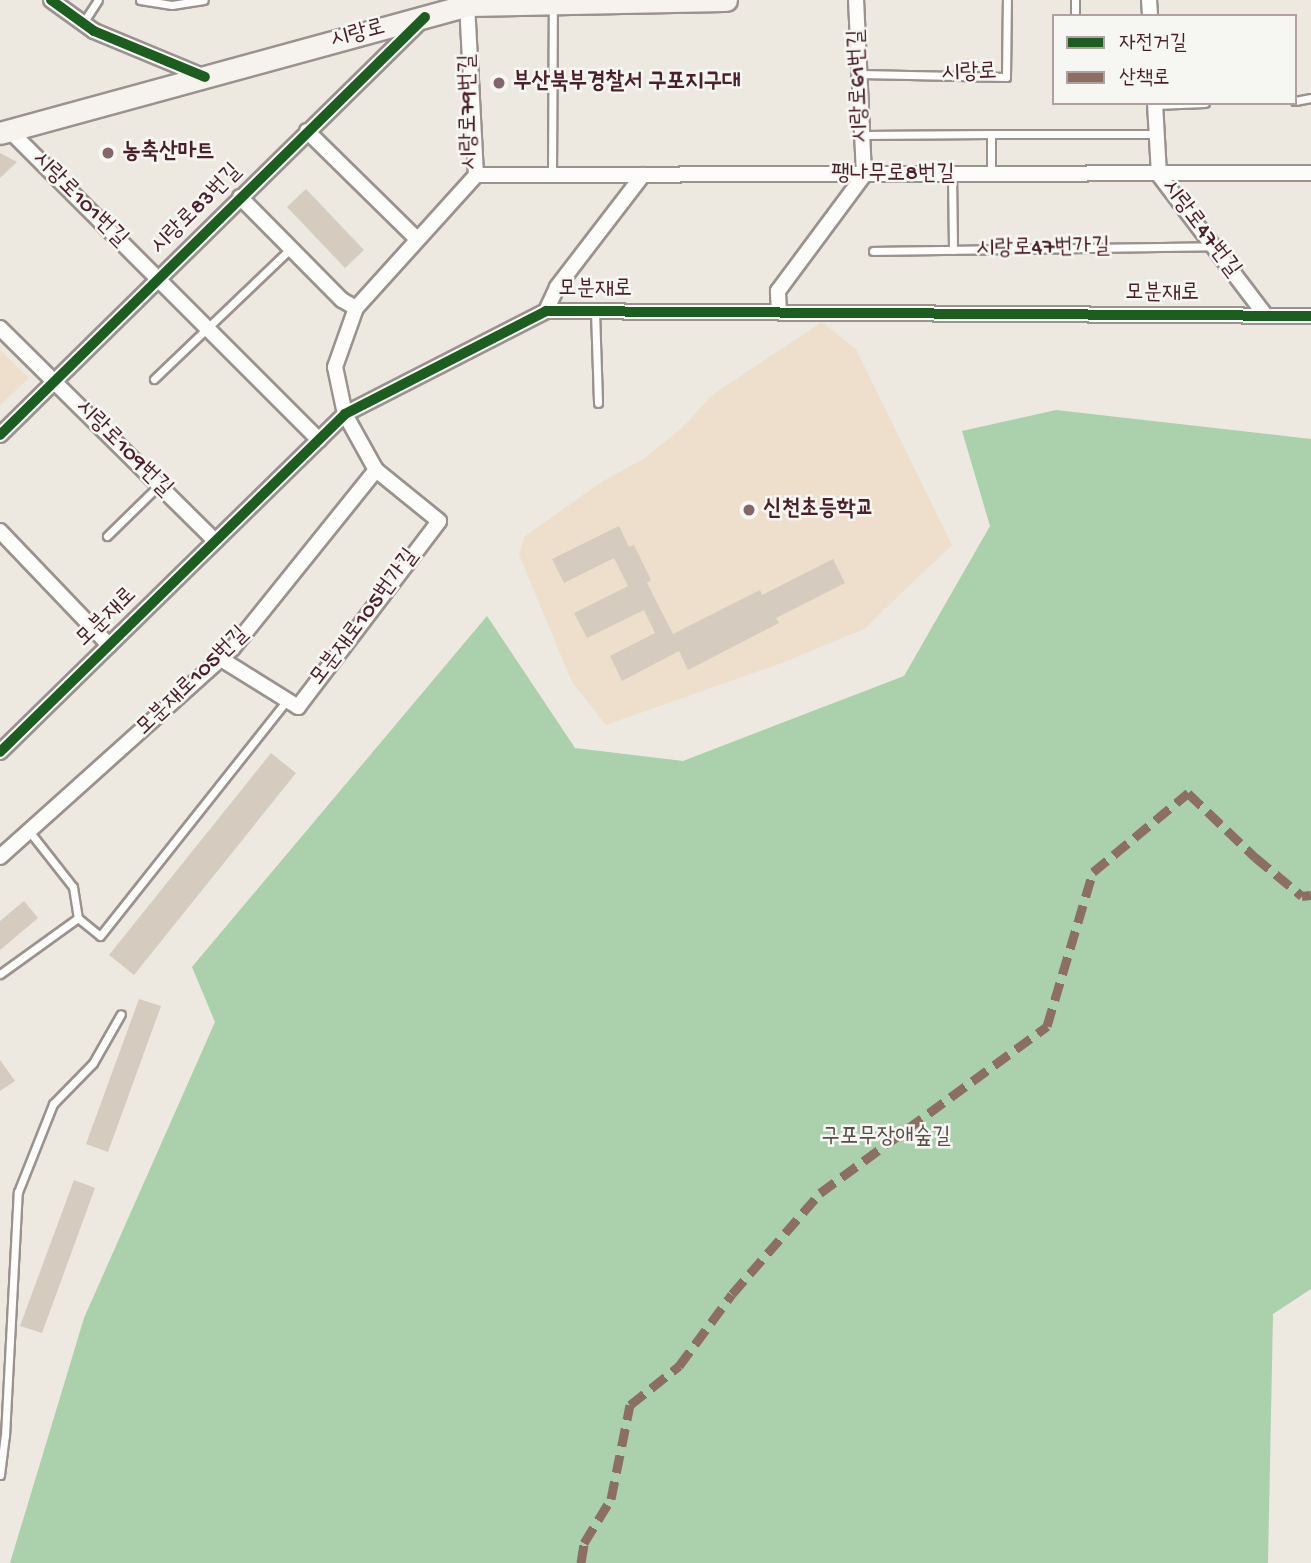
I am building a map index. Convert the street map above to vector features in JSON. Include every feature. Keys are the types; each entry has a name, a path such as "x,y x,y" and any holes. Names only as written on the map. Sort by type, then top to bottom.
{"main road":[{"name":"시랑로","path":"5,132 467,5 513,2 726,0"}],"street":[{"path":"51,0 94,31 205,77"},
{"name":"시랑로61번길","path":"779,312 778,290 864,175 856,0"},
{"name":"시랑로79번길","path":"345,414 335,367 356,308 416,238 476,175 467,5"},
{"name":"시랑로83번길","path":"0,435 425,17"},
{"name":"시랑로47번길","path":"1155,105 1158,175 1266,316"},
{"path":"307,131 416,238"},
{"name":"시랑로101번길","path":"5,132 158,279 319,440"},
{"name":"팽나무로8번길","path":"476,175 1311,173"},
{"path":"546,311 557,287 643,175"},
{"path":"240,197 342,300 356,308"},
{"name":"모분재로","path":"0,752 345,414 546,311 1311,316"},
{"name":"시랑로109번길","path":"0,328 215,541"},
{"path":"345,414 376,470"},
{"name":"모분재로105번길","path":"0,858 221,659 376,470"},
{"name":"모분재로105번가길","path":"221,659 298,707 439,521 376,470"},
{"path":"0,531 109,645"}],"lane":[{"path":"83,23 98,0"},
{"path":"140,0 172,5 204,0"},
{"name":"시랑로","path":"860,74 1006,77 1007,0"},
{"path":"552,175 553,3"},
{"path":"991,134 991,175"},
{"path":"862,135 1156,134"},
{"path":"952,175 954,250"},
{"name":"시랑로47번가길","path":"873,251 1213,246"},
{"path":"154,379 291,248"},
{"path":"595,311 598,403"},
{"path":"107,536 159,485"},
{"path":"29,831 73,887 78,918 100,936 287,700"},
{"path":"0,974 78,918"},
{"path":"0,1475 6,1422 18,1192 53,1104 93,1063 121,1014"}],"shaded area":[{"name":"신천초등학교","path":"822,322 856,349 952,545 864,629 782,663 606,725 572,682 519,555 524,537 600,483 645,458 683,427 712,395"},
{"path":"0,350 29,378 0,405"}],"green space":[{"name":"구포무장애숲길","path":"1056,410 1311,439 1311,1289 1273,1314 1268,1563 10,1563 84,1318 215,1022 192,967 487,616 575,748 683,761 904,676 990,526 962,431"}],"building":[{"path":"0,153 17,162 0,178"},
{"path":"306,189 364,250 345,268 287,207"},
{"path":"619,526 629,547 634,545 651,580 647,583 673,634 760,590 762,595 833,559 845,583 776,618 779,623 688,670 679,651 622,681 610,656 655,633 644,610 587,638 574,613 628,586 614,558 564,583 552,559"},
{"path":"271,753 296,773 134,975 109,955"},
{"path":"24,901 38,918 0,950 0,921"},
{"path":"139,999 161,1006 108,1152 86,1144"},
{"path":"0,1060 15,1081 0,1091"},
{"path":"74,1180 95,1188 42,1333 20,1326"}],"marked path":[{"path":"581,1563 584,1543 611,1499 630,1405 679,1366 732,1294 820,1193 1047,1026 1093,872 1188,793 1255,857 1302,896 1311,895"}],"cycle path":[{"path":"51,0 94,31 205,77"},
{"path":"0,435 425,17"},
{"path":"0,752 345,414 546,311 1311,316"}],"place":[{"name":"부산북부경찰서 구포지구대","path":"499,83"},
{"name":"농축산마트","path":"108,153"},
{"name":"신천초등학교","path":"749,510"}]}
